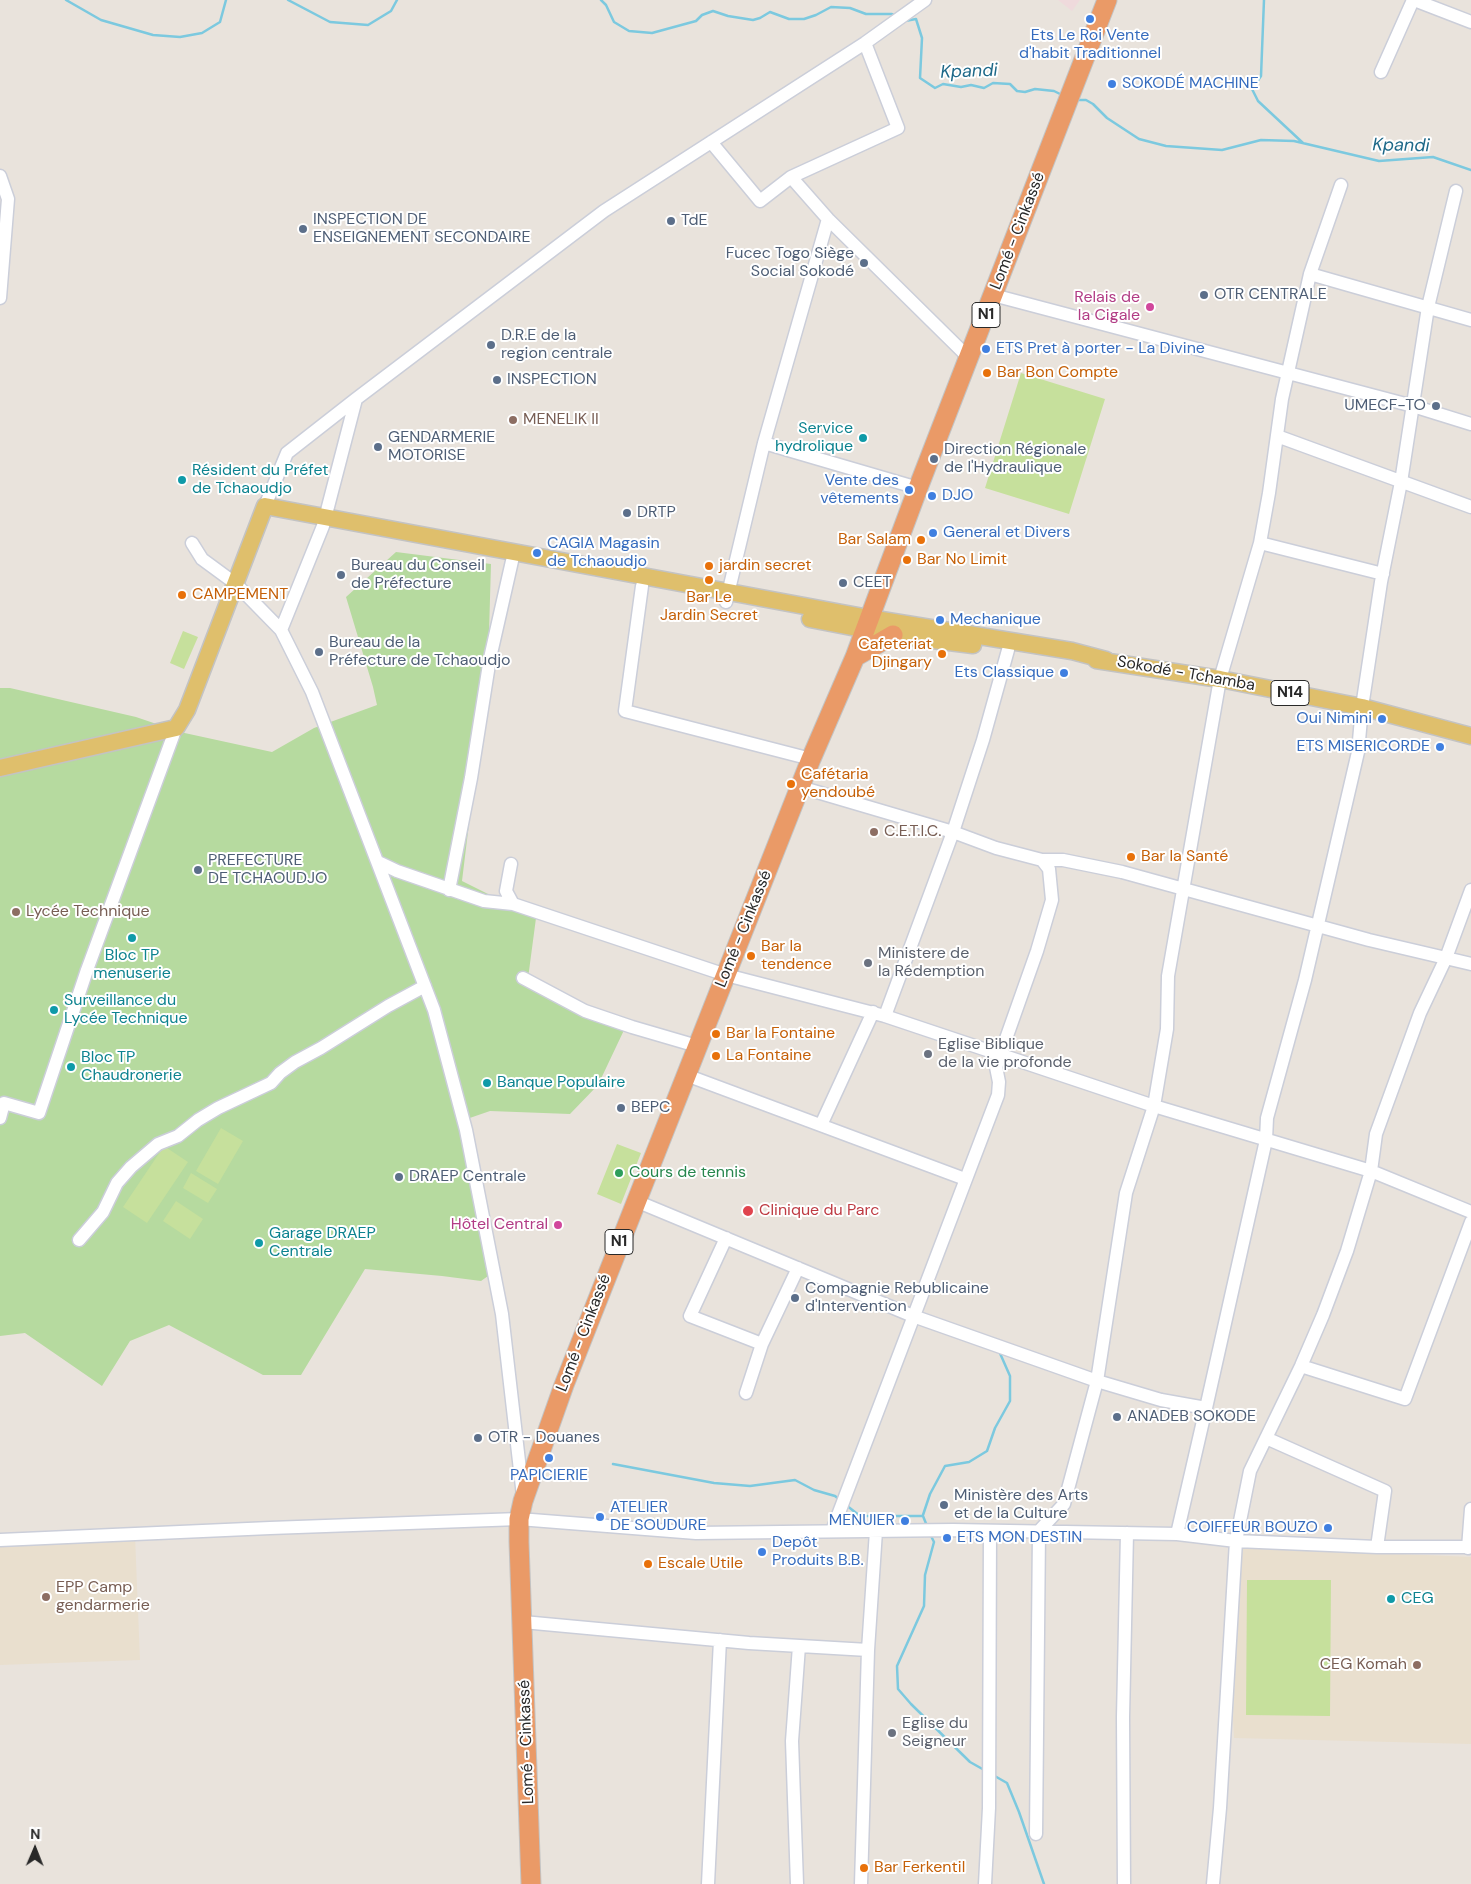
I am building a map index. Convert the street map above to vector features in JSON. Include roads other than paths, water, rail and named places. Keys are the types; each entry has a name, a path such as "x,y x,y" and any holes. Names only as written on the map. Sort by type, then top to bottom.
{"highway":[{"name":"Lomé - Cinkassé","path":"531,1884 519,1519 523,1501 564,1384 811,759 855,657 918,488 1107,0"},
{"path":"855,657 893,635"}],"main road":[{"path":"0,768 176,728 187,710 263,510 867,624"},
{"path":"324,521 512,561 642,586 727,597"},
{"name":"Sokodé - Tchamba","path":"867,624 893,635 1106,660 1220,679 1362,707 1471,736"},
{"name":"Sokodé - Tchamba","path":"867,624 1063,649 1106,660"}],"street":[{"path":"263,510 287,453 356,399 604,211 865,43 925,0"},
{"path":"1381,72 1413,0 1471,22"},
{"path":"711,142 760,201 791,177 898,128 865,43"},
{"path":"0,176 8,199 0,298"},
{"path":"791,177 828,219 969,358"},
{"path":"1036,1834 1040,1532 1064,1504 1097,1381 1126,1193 1154,1106 1166,1029 1168,976 1220,679 1260,543 1287,373 1310,274 1341,185"},
{"path":"1177,1534 1266,1140 1267,1118 1305,980 1358,752 1362,707 1383,574 1401,482 1428,307 1456,191"},
{"path":"727,597 764,444 828,219"},
{"path":"1310,274 1471,320"},
{"path":"993,295 1413,406 1471,424"},
{"path":"281,630 324,521 356,399"},
{"path":"1277,436 1471,507"},
{"path":"764,444 918,488"},
{"path":"192,543 202,559 236,584 281,630 312,692 434,1010 466,1130 502,1314 523,1501"},
{"path":"1260,543 1383,574"},
{"path":"449,890 472,778 490,658 512,561"},
{"path":"642,586 625,711 811,759"},
{"path":"821,1126 879,1014 953,832 983,740 1008,650"},
{"path":"0,1118 4,1103 39,1113 87,970 176,728"},
{"path":"800,787 953,832 996,848 1042,860 1063,860 1122,872 1318,926 1471,964"},
{"path":"832,1531 998,1095 999,1082 996,1067 1038,951 1052,900 1049,869 1042,860"},
{"path":"378,862 449,890 484,901 513,904 726,975 879,1014 1154,1106 1371,1171 1471,1212"},
{"path":"511,864 506,891 513,904"},
{"path":"1213,1884 1220,1808 1236,1541 1250,1471 1301,1366 1347,1251 1371,1171 1376,1134 1420,1013 1446,958 1471,890"},
{"path":"523,978 585,1011 697,1046"},
{"path":"79,1240 103,1212 117,1182 130,1167 158,1144 178,1136 198,1120 218,1108 271,1083 280,1073 295,1062 425,986"},
{"path":"686,1075 965,1180"},
{"path":"636,1201 913,1316 1097,1381 1161,1400 1206,1408"},
{"path":"1301,1366 1405,1399 1471,1222"},
{"path":"726,1238 690,1316 762,1344"},
{"path":"746,1393 762,1344 798,1268"},
{"path":"1266,1438 1385,1491 1377,1546"},
{"path":"0,1540 519,1519 696,1533 929,1530 1127,1533 1177,1534 1236,1541 1470,1547 1471,1509"},
{"path":"861,1884 868,1650 876,1531"},
{"path":"985,1884 988,1808 990,1531"},
{"path":"1124,1884 1123,1717 1127,1533"},
{"path":"523,1622 720,1640 868,1650"},
{"path":"708,1884 720,1640"},
{"path":"797,1884 792,1741 800,1646"}],"waterway":[{"name":"Kpandi","path":"66,0 101,20 153,35 180,37 202,33 220,22 226,0"},
{"name":"Kpandi","path":"288,0 330,22 368,25 391,11 397,0"},
{"name":"Kpandi","path":"601,0 606,5 614,22 629,31 652,33 696,21 702,15 713,11 728,16 753,20 770,12 789,19 804,19 831,7 850,8 866,14 892,14 896,16"},
{"path":"1264,0 1261,76 1252,89 1258,101 1303,143"},
{"name":"Kpandi","path":"905,21 916,19 922,38 920,78 935,88 943,84 961,87 971,85 984,88 993,83 1010,84 1017,91 1025,92 1035,89 1054,91 1062,95"},
{"name":"Kpandi","path":"1076,100 1086,100 1093,104 1107,118 1139,139 1166,146 1222,150 1261,140 1294,141 1379,161 1433,157 1471,170"},
{"path":"923,1515 930,1494 945,1466 969,1462 987,1451 995,1428 1010,1401 1010,1376 999,1351"},
{"path":"613,1464 714,1483 750,1486 795,1480 814,1490 835,1496 840,1500"},
{"path":"846,1505 860,1516 923,1516 927,1526"},
{"path":"930,1534 934,1542 925,1575 924,1606 897,1666 898,1689 970,1762 986,1771"},
{"path":"993,1775 1007,1783 1044,1884"}],"place":[{"name":"Ets Le Roi Vente d'habit Traditionnel","path":"1090,19"},
{"name":"SOKODÉ MACHINE","path":"1112,84"},
{"name":"TdE","path":"671,221"},
{"name":"INSPECTION DE ENSEIGNEMENT SECONDAIRE","path":"303,229"},
{"name":"Fucec Togo Siège Social Sokodé","path":"864,263"},
{"name":"OTR CENTRALE","path":"1204,295"},
{"name":"Relais de la Cigale","path":"1150,307"},
{"name":"D.R.E de la region centrale","path":"491,345"},
{"name":"ETS Pret à porter - La Divine","path":"986,349"},
{"name":"Bar Bon Compte","path":"987,373"},
{"name":"INSPECTION","path":"497,380"},
{"name":"UMECF-TO","path":"1436,406"},
{"name":"MENELIK II","path":"513,420"},
{"name":"Service hydrolique","path":"863,438"},
{"name":"GENDARMERIE MOTORISE","path":"378,447"},
{"name":"Direction Régionale de l'Hydraulique","path":"934,459"},
{"name":"Résident du Préfet de Tchaoudjo","path":"182,480"},
{"name":"Vente des vêtements","path":"909,490"},
{"name":"DJO","path":"932,496"},
{"name":"DRTP","path":"627,513"},
{"name":"General et Divers","path":"933,533"},
{"name":"Bar Salam","path":"921,540"},
{"name":"CAGIA Magasin de Tchaoudjo","path":"537,553"},
{"name":"Bar No Limit","path":"907,560"},
{"name":"jardin secret","path":"709,566"},
{"name":"Bureau du Conseil de Préfecture","path":"341,575"},
{"name":"Bar Le Jardin Secret","path":"709,580"},
{"name":"CEET","path":"843,583"},
{"name":"CAMPEMENT","path":"182,595"},
{"name":"Mechanique","path":"940,620"},
{"name":"Bureau de la Préfecture de Tchaoudjo","path":"319,652"},
{"name":"Cafeteriat Djingary","path":"942,654"},
{"name":"Ets Classique","path":"1064,673"},
{"name":"Oui Nimini","path":"1382,719"},
{"name":"ETS MISERICORDE","path":"1440,747"},
{"name":"Cafétaria yendoubé","path":"791,784"},
{"name":"C.E.T.I.C.","path":"874,832"},
{"name":"Bar la Santé","path":"1131,857"},
{"name":"PREFECTURE DE TCHAOUDJO","path":"198,870"},
{"name":"Lycée Technique","path":"16,912"},
{"name":"Bloc TP menuserie","path":"132,938"},
{"name":"Bar la tendence","path":"751,956"},
{"name":"Ministere de la Rédemption","path":"868,963"},
{"name":"Surveillance du Lycée Technique","path":"54,1010"},
{"name":"Bar la Fontaine","path":"716,1034"},
{"name":"Eglise Biblique de la vie profonde","path":"928,1054"},
{"name":"La Fontaine","path":"716,1056"},
{"name":"Bloc TP Chaudronerie","path":"71,1067"},
{"name":"Banque Populaire","path":"487,1083"},
{"name":"BEPC","path":"621,1108"},
{"name":"Cours de tennis","path":"619,1173"},
{"name":"DRAEP Centrale","path":"399,1177"},
{"name":"Clinique du Parc","path":"748,1211"},
{"name":"Hôtel Central","path":"558,1225"},
{"name":"Garage DRAEP Centrale","path":"259,1243"},
{"name":"Compagnie Rebublicaine d'Intervention","path":"795,1298"},
{"name":"ANADEB SOKODE","path":"1117,1417"},
{"name":"OTR - Douanes","path":"478,1438"},
{"name":"PAPICIERIE","path":"549,1458"},
{"name":"Ministère des Arts et de la Culture","path":"944,1505"},
{"name":"ATELIER DE SOUDURE","path":"600,1517"},
{"name":"MENUIER","path":"905,1521"},
{"name":"COIFFEUR BOUZO","path":"1328,1528"},
{"name":"ETS MON DESTIN","path":"947,1538"},
{"name":"Depôt Produits B.B.","path":"762,1552"},
{"name":"Escale Utile","path":"648,1564"},
{"name":"EPP Camp gendarmerie","path":"46,1597"},
{"name":"CEG","path":"1391,1599"},
{"name":"CEG Komah","path":"1417,1665"},
{"name":"Eglise du Seigneur","path":"892,1733"},
{"name":"Bar Ferkentil","path":"864,1868"}]}
